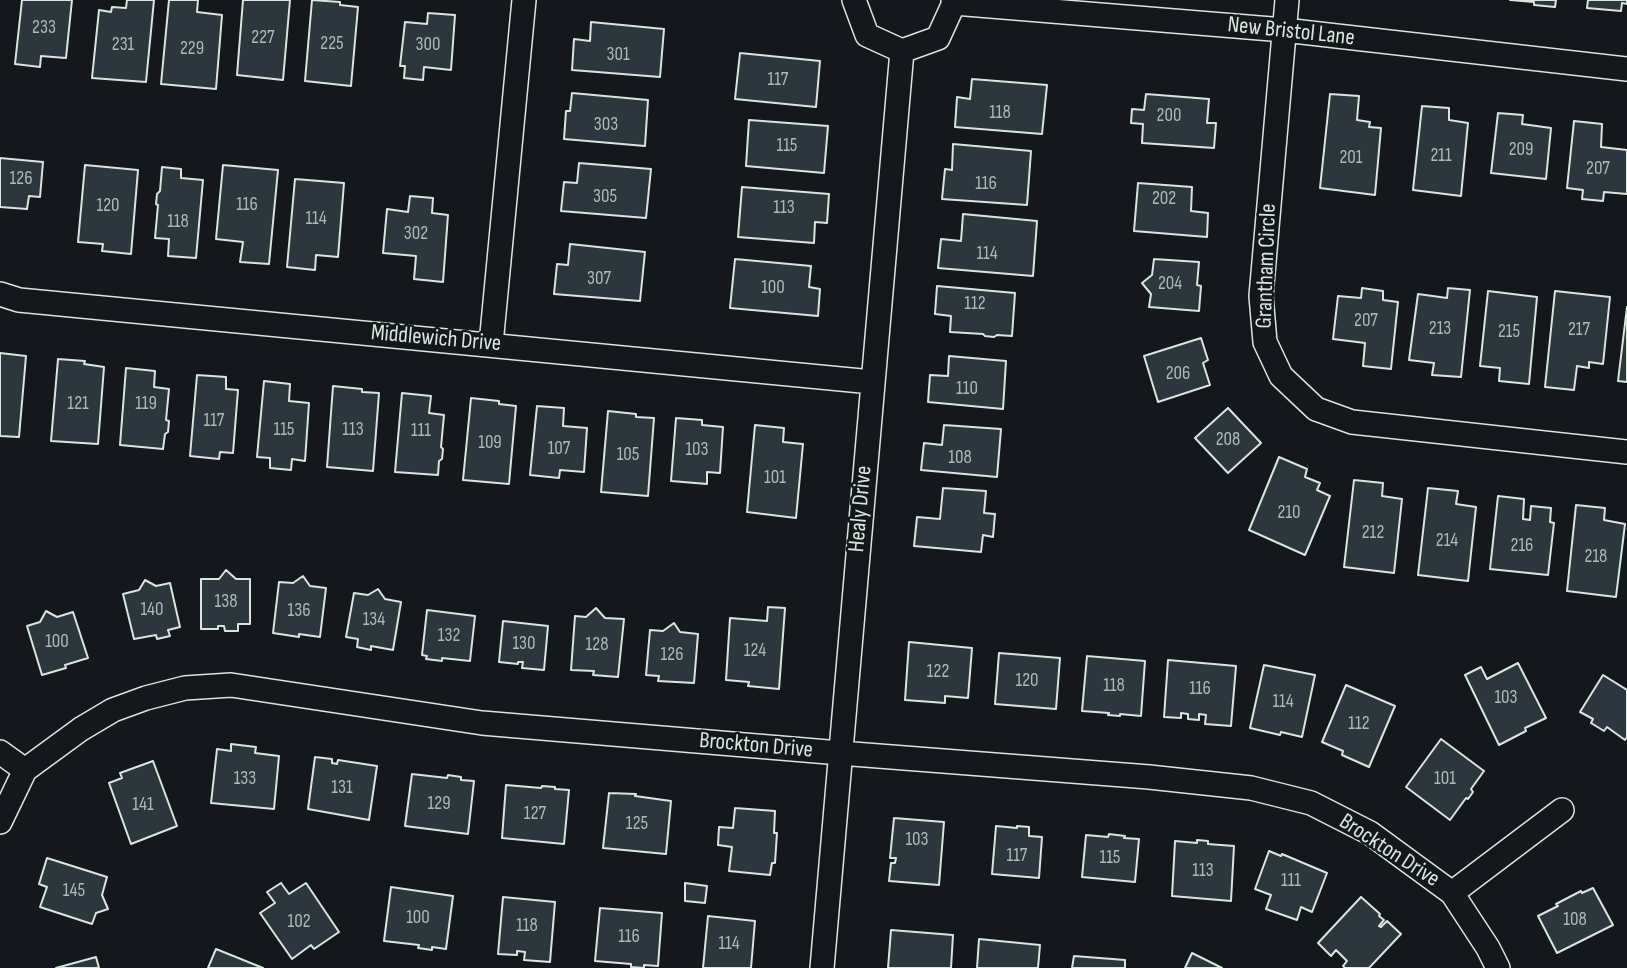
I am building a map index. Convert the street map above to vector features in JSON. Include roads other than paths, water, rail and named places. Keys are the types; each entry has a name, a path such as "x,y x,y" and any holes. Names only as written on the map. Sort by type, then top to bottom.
{"street":[{"path":"491,344 524,0"},
{"path":"854,0 867,35 902,51 938,37 953,2"},
{"name":"Grantham Circle","path":"1287,0 1261,296 1265,342 1281,376 1316,409 1352,422 1627,452"},
{"name":"New Bristol Lane","path":"953,2 1284,30 1627,69"},
{"name":"Healy Drive","path":"821,968 902,51"},
{"name":"Middlewich Drive","path":"0,294 19,300 872,382"},
{"name":"Brockton Drive","path":"0,822 24,770 81,729 113,710 185,688 231,685 482,723 1149,777 1251,788 1311,803 1370,832 1452,893 1498,968"},
{"path":"0,752 24,770"},
{"path":"1452,893 1562,810"}]}
